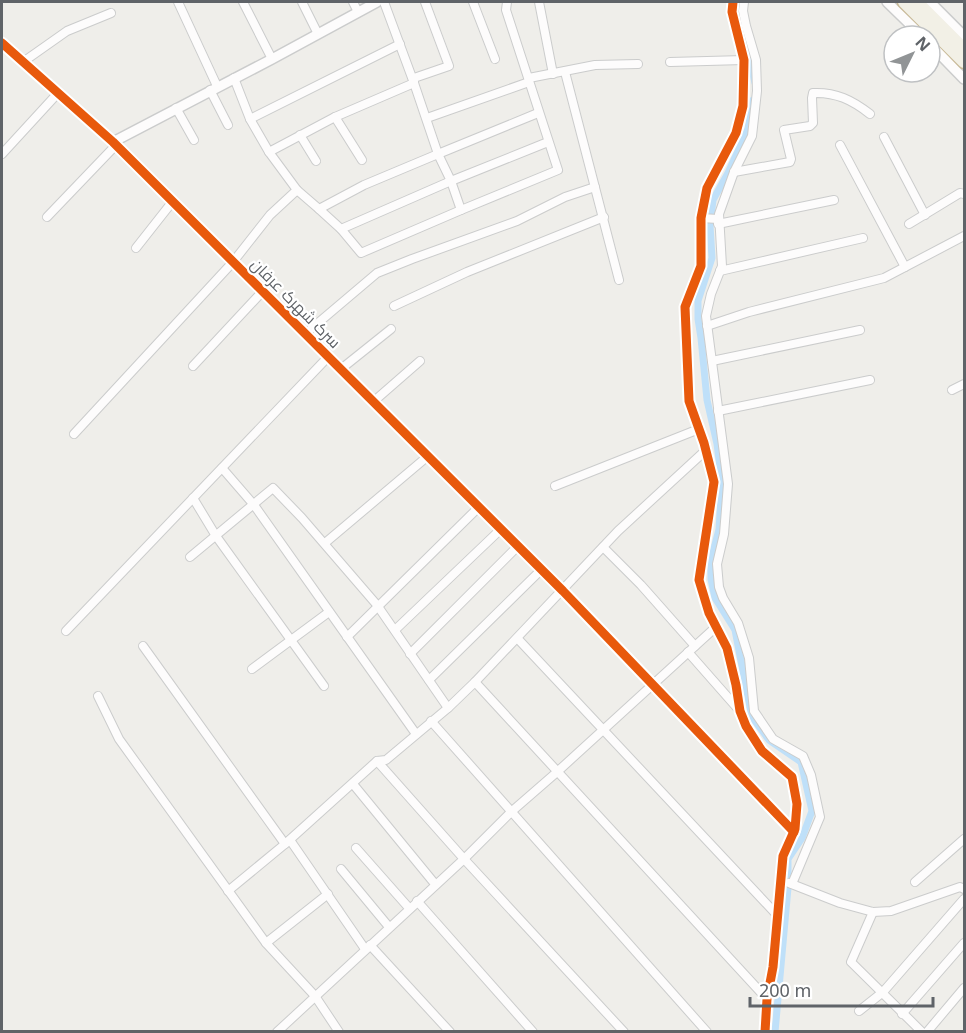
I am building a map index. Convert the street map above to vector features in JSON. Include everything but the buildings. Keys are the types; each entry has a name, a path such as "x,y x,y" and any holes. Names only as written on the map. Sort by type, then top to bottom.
{"highway":[{"path":"904,2 964,62"},
{"path":"917,2 964,49"}],"street":[{"path":"178,2 228,125"},
{"path":"243,2 272,59"},
{"path":"302,2 318,34"},
{"path":"353,2 358,12"},
{"path":"47,217 115,143 176,108 377,2"},
{"path":"384,2 438,154 461,210"},
{"path":"414,83 414,78 449,66 425,2"},
{"path":"473,2 495,59"},
{"path":"234,78 250,119 269,152 297,190 320,208 361,253 558,170 506,10 507,2"},
{"path":"539,2 553,74"},
{"path":"733,2 732,12 744,60 743,106 736,133 707,188 701,218 701,266 685,307 689,400 714,482 699,580 709,613 727,648 740,711 746,726 762,751 792,777 797,804 794,832 783,856 786,881"},
{"path":"744,2 746,26 756,60 757,91 752,136 734,172 719,214 722,266 706,316 728,483 724,534 717,564 719,586 723,598 738,623 748,658 754,711 773,740 803,756 811,775 820,817 786,881 777,915 773,967 766,999 765,1032"},
{"path":"887,2 910,24"},
{"path":"933,2 964,35"},
{"path":"23,62 67,31 111,13"},
{"name":"سرک شهرک عرفان","path":"2,43 115,143 564,591"},
{"path":"250,119 400,44"},
{"path":"942,56 964,79"},
{"path":"670,62 744,60"},
{"path":"427,118 529,80 595,65 638,64"},
{"path":"566,72 619,280"},
{"path":"269,152 335,117 414,83"},
{"path":"734,172 790,162 784,130 810,126 813,123 813,93 827,92 844,96 870,114"},
{"path":"2,154 58,93"},
{"path":"176,108 194,140"},
{"path":"320,208 364,185 538,113"},
{"path":"335,117 362,160"},
{"path":"300,135 316,160"},
{"path":"884,137 925,215"},
{"path":"341,229 548,142"},
{"path":"840,145 904,267"},
{"path":"305,333 377,273 517,221 565,197 595,187"},
{"path":"74,434 233,262 270,215 297,190"},
{"path":"909,224 960,194 964,194"},
{"path":"701,218 718,221 834,200"},
{"path":"136,248 172,201"},
{"path":"394,306 467,272 604,217"},
{"path":"707,326 749,312 884,278 964,236"},
{"path":"720,271 863,238"},
{"path":"193,366 262,292"},
{"path":"341,369 391,329"},
{"path":"712,361 860,330"},
{"path":"66,632 328,357"},
{"path":"373,402 420,361"},
{"path":"718,411 870,380"},
{"path":"952,390 964,384"},
{"path":"555,486 699,429"},
{"path":"228,891 287,842 377,761 386,760 448,708 518,639 603,547 706,450"},
{"path":"325,543 428,456"},
{"path":"222,468 254,505 416,734"},
{"path":"714,482 728,483"},
{"path":"190,557 273,488 325,543 377,605 448,708"},
{"path":"193,498 216,536 324,686"},
{"path":"347,637 479,507"},
{"path":"395,630 501,529"},
{"path":"410,654 518,546"},
{"path":"603,547 641,585 695,646"},
{"path":"429,680 542,569"},
{"path":"564,591 794,832"},
{"path":"252,669 329,612"},
{"path":"277,1032 464,859 511,812 717,626"},
{"path":"518,639 777,915"},
{"path":"143,645 287,842 368,947 450,1032"},
{"path":"688,652 740,711"},
{"path":"475,682 766,999"},
{"path":"98,696 119,739 266,944 315,996 339,1032"},
{"path":"431,721 707,1032"},
{"path":"377,761 624,1032"},
{"path":"352,783 435,884"},
{"path":"915,882 964,839"},
{"path":"356,848 409,908"},
{"path":"341,868 389,927"},
{"path":"786,881 840,903 873,912 891,911 960,887 964,889"},
{"path":"266,944 328,894"},
{"path":"859,1011 883,992 964,899"},
{"path":"417,902 533,1032"},
{"path":"873,912 851,962 921,1032"},
{"path":"902,1014 964,943"},
{"path":"927,1032 964,988"}],"waterway":[{"path":"739,2 738,25 747,48 755,83"},
{"path":"753,100 748,129 713,200 710,225 712,258 698,301 698,319 707,400 717,444 722,483 719,529 711,560 711,579 715,598 735,630 752,717 769,740 801,762 812,811 802,838 788,859 788,888 775,1032"}],"cycle path":[{"path":"733,2 732,12 744,60 743,106 736,133 707,188 701,218 701,266 685,307 689,401 704,443 714,482 699,580 709,613 727,648 740,711 746,726 762,751 792,777 797,804 795,829 783,856 765,1032"},
{"path":"2,43 113,142 563,591 794,832"}]}
